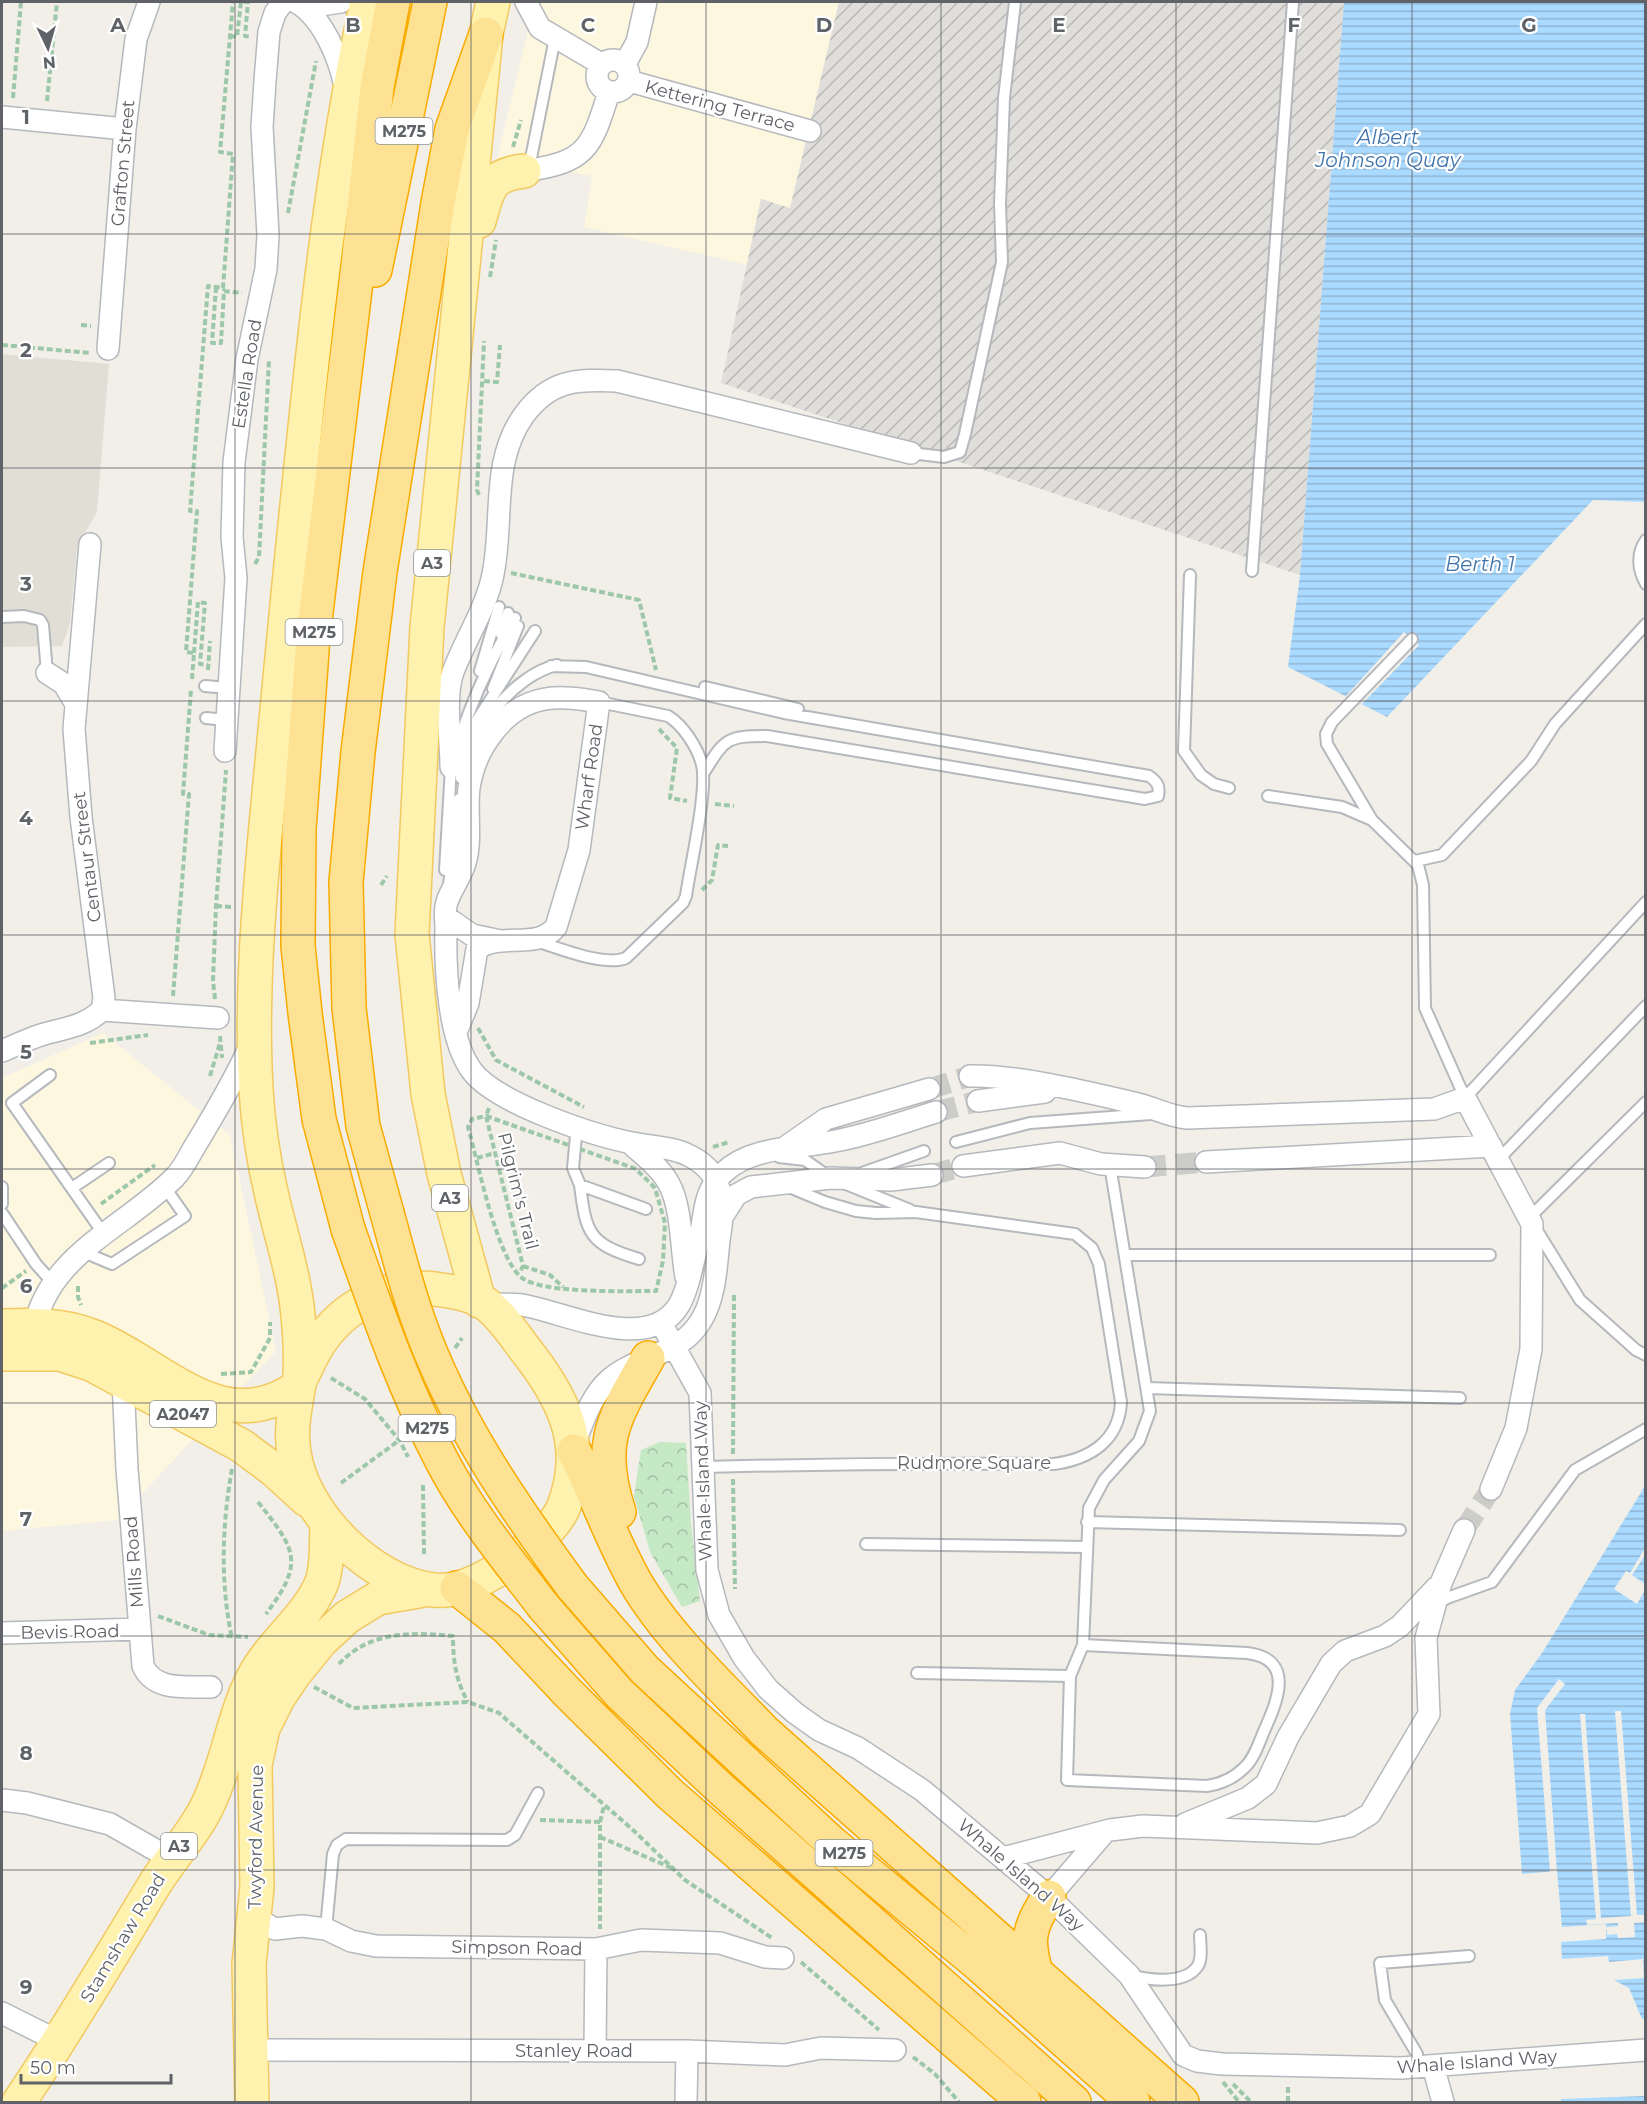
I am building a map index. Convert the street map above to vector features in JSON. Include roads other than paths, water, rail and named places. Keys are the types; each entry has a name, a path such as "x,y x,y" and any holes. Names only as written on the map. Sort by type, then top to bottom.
{"highway":[{"name":"M275","path":"393,2 376,87 340,422 313,637 299,829 298,946 319,1119 348,1229 385,1335 442,1462 482,1526 543,1607 619,1693 721,1789 1074,2103"},
{"name":"M275","path":"340,422 387,222 430,2"},
{"name":"M275","path":"486,34 452,129 438,203 379,582 346,882 348,1008 363,1126 420,1324 475,1442 520,1516 572,1586 645,1670 831,1842 979,1965 1133,2103"},
{"name":"M275","path":"662,1352 612,1425 607,1460 611,1485 626,1532 674,1634"},
{"name":"M275","path":"573,1449 636,1583 674,1634 705,1670 764,1731 1182,2103"},
{"path":"443,1589 507,1628 568,1694 670,1794 1024,2103"},
{"path":"1036,1972 1029,1941 1035,1916 1048,1897"}],"main road":[{"path":"310,1382 291,1274 260,1141 255,1038 257,924 277,703 321,290 347,96 367,2"},
{"name":"A3","path":"482,1302 444,1174 428,1094 412,934 427,627 476,284 486,34 493,2"},
{"path":"476,284 488,189 493,182 515,172"},
{"path":"443,1589 392,1578 371,1566 322,1516 295,1461 292,1420 310,1382 322,1338 361,1302 409,1287 446,1290 482,1302 532,1359 557,1395 569,1423 573,1449"},
{"name":"A2047","path":"2,1326 23,1344 67,1355 91,1364 250,1452 322,1516"},
{"name":"A2047","path":"23,1344 92,1336 124,1351 202,1396 231,1407 262,1406 310,1382"},
{"name":"Twyford Avenue","path":"252,2103 249,1964 255,1918 255,1765 263,1728 278,1698 321,1641 347,1617 378,1598 443,1589 489,1575 535,1542 555,1522 564,1507 573,1449"},
{"name":"Stamshaw Road","path":"19,2103 60,2042 171,1859 209,1804 238,1710 253,1677 268,1652 304,1610 321,1582 326,1555 322,1516"}],"street":[{"name":"Grafton Street","path":"103,351 94,326 125,129 136,39 149,2"},
{"name":"Estella Road","path":"225,759 216,719 228,688 236,578 232,537 234,462 247,359 266,269 268,235 262,127 270,32 275,13 282,2"},
{"path":"301,4 341,2"},
{"path":"526,2 540,28 601,64"},
{"name":"Kettering Terrace","path":"646,2 627,73 810,131"},
{"path":"301,4 321,29 340,62 347,96"},
{"path":"601,64 612,59 627,73 622,90 609,92"},
{"path":"601,64 597,80 609,92"},
{"path":"515,172 552,167 578,156 595,135 609,92"},
{"path":"7,111 125,129"},
{"path":"452,767 452,678 482,608 494,571 500,485 511,441 519,422 536,400 546,392 567,383 602,380 637,384 911,453"},
{"name":"Centaur Street","path":"90,544 74,729 81,817 104,998 102,1010"},
{"path":"47,672 64,684 76,704"},
{"name":"Wharf Road","path":"446,910 472,935 495,940 530,940 545,937 556,927 579,850 599,702 560,698 535,702 520,708 493,732 473,767 469,789 466,862 446,910 446,987 457,1030 457,1044 463,1058 482,1082 505,1097 584,1117 630,1143 661,1173 673,1192 679,1214 679,1236 686,1281"},
{"path":"457,1030 468,1003 475,955 481,946 495,940"},
{"path":"2,1051 40,1035 77,1027 93,1019 102,1010 171,1015 215,1028"},
{"path":"23,1344 44,1297 81,1251 176,1176 229,1092 255,1038"},
{"path":"970,1076 1006,1078 1137,1104 1160,1113 1198,1118 1434,1109 1465,1098 1531,1221 1531,1348 1516,1428 1491,1489"},
{"path":"784,1148 826,1119 929,1089"},
{"path":"978,1101 1032,1093 1071,1091"},
{"path":"482,1302 522,1305 614,1327 651,1327 661,1323 678,1306 700,1239 705,1201 717,1180 732,1166 748,1158 784,1148 837,1141 936,1112"},
{"name":"Wharf Road","path":"630,1143 678,1151 705,1165 717,1180"},
{"path":"963,1166 1060,1153 1110,1165 1144,1167"},
{"path":"1206,1162 1495,1153"},
{"path":"722,1217 732,1198 740,1191 780,1184 841,1178 891,1180 932,1174"},
{"path":"573,1449 592,1401 602,1386 624,1368 662,1352 696,1328 708,1306 714,1284 722,1217 722,1199 717,1180"},
{"name":"Whale Island Way","path":"661,1323 662,1352 700,1392 704,1541 712,1593 719,1615 744,1658 762,1681 795,1713 819,1730 858,1748 922,1790 1048,1897 1129,1975 1147,1998 1177,2050 1197,2061 1425,2067 1646,2050"},
{"name":"Mills Road","path":"123,1381 127,1469 145,1622 143,1666 153,1681 170,1686 211,1687"},
{"path":"1003,1858 1104,1833 1143,1826 1317,1833 1350,1826 1370,1814 1429,1714 1430,1702 1424,1651 1441,1583 1464,1530"},
{"path":"1178,1826 1248,1798 1266,1784 1288,1737 1331,1664 1345,1652 1385,1636 1400,1626 1441,1583"},
{"name":"Bevis Road","path":"2,1633 145,1622"},
{"path":"2,1800 27,1803 110,1824 171,1859"},
{"path":"1048,1897 1104,1833"},
{"name":"Simpson Road","path":"255,1918 275,1929 302,1926 326,1929 351,1941 376,1946 598,1949 641,1940 720,1942 765,1957 785,1952"},
{"path":"595,2051 598,1949"},
{"path":"2,2013 60,2042"},
{"name":"Stanley Road","path":"252,2050 687,2051 785,2055 821,2048 902,2051"},
{"path":"686,2103 687,2051"},
{"path":"1425,2067 1443,2103"}],"lane":[{"path":"911,453 944,457 960,452 965,434 1002,262 1000,204 1004,98 1015,2"},
{"path":"1252,572 1293,2"},
{"path":"515,172 531,158 555,38"},
{"path":"1646,540 1641,548 1639,561 1646,584"},
{"path":"1190,575 1184,751 1201,775 1229,788"},
{"path":"2,617 24,616 40,620 43,625 47,672"},
{"path":"452,767 474,725 487,707 517,619"},
{"path":"470,706 517,619"},
{"path":"446,910 444,861 452,767 470,706 517,619"},
{"path":"1415,861 1442,855 1530,761 1555,724 1646,624"},
{"path":"1412,639 1332,722 1326,734 1327,744 1372,820 1415,861 1423,885 1425,1008 1465,1098 1646,902"},
{"path":"487,707 498,656"},
{"path":"446,910 466,756 488,718 507,697 527,680 551,666 564,663 595,663 769,701 812,716"},
{"path":"551,666 573,664 784,713 812,716 1149,776 1157,781 1160,788 1158,796 1144,799 767,736 738,736 720,747 703,774"},
{"path":"205,686 228,688"},
{"path":"530,940 605,960 626,958 683,903 700,802 702,763 682,726 662,715 599,702"},
{"path":"1268,796 1342,807 1372,820"},
{"path":"1495,1153 1646,1006"},
{"path":"50,1075 12,1103 103,1233"},
{"path":"1646,1101 1531,1221 1580,1300 1636,1350 1646,1355"},
{"path":"956,1142 1030,1123 1160,1113"},
{"path":"584,1117 574,1146 573,1168 580,1185 584,1221 591,1235 614,1252 639,1258"},
{"path":"841,1178 924,1151"},
{"path":"748,1158 789,1157 805,1160 916,1212"},
{"path":"72,1188 109,1162"},
{"path":"1083,1646 1257,1654 1264,1657 1276,1670 1278,1693 1250,1762 1226,1781 1207,1786 1067,1780 1070,1676 1083,1646 1089,1508 1098,1488 1139,1442 1150,1411 1110,1165"},
{"path":"780,1184 825,1202 856,1210 876,1213 916,1212"},
{"path":"580,1185 646,1209"},
{"path":"81,1251 112,1264 185,1216 164,1186"},
{"path":"2,1187 2,1204"},
{"path":"2,1212 36,1264 53,1283"},
{"name":"Rudmore Square","path":"703,1467 865,1463 1054,1464 1081,1458 1106,1443 1120,1413 1121,1402 1099,1264 1092,1248 1075,1234 1063,1231 916,1212"},
{"path":"1125,1255 1490,1255"},
{"path":"1148,1388 1460,1398"},
{"path":"1433,1610 1447,1598 1492,1582 1575,1470 1646,1429"},
{"path":"1087,1522 1400,1530"},
{"path":"866,1544 1086,1547"},
{"path":"917,1673 1070,1676"},
{"path":"326,1929 333,1854 337,1845 346,1839 496,1841 515,1835 538,1793"},
{"path":"1129,1975 1165,1979 1194,1970 1199,1963 1200,1935"},
{"path":"1425,2067 1385,2000 1380,1964 1468,1956"}],"water":[{"path":"1344,2 1645,2 1645,502 1593,500 1387,717 1288,667 1300,575"},
{"path":"1645,1486 1645,2019 1642,2019 1629,1988 1614,1980 1644,1978 1643,1959 1609,1962 1608,1956 1562,1959 1561,1942 1606,1939 1606,1924 1562,1927 1557,1871 1522,1874 1510,1714 1515,1690 1542,1653"},
{"path":"1645,2096 1645,2102 1561,2102 1561,2099"}],"tunnel":[{"path":"929,1089 970,1076"},
{"path":"936,1112 978,1101"},
{"path":"1145,1167 1206,1162"},
{"path":"932,1175 963,1166"},
{"path":"1464,1530 1491,1489"}],"water label":[{"name":"Albert Johnson Quay","path":"1388,148"},
{"name":"Berth 1","path":"1480,564"}]}
